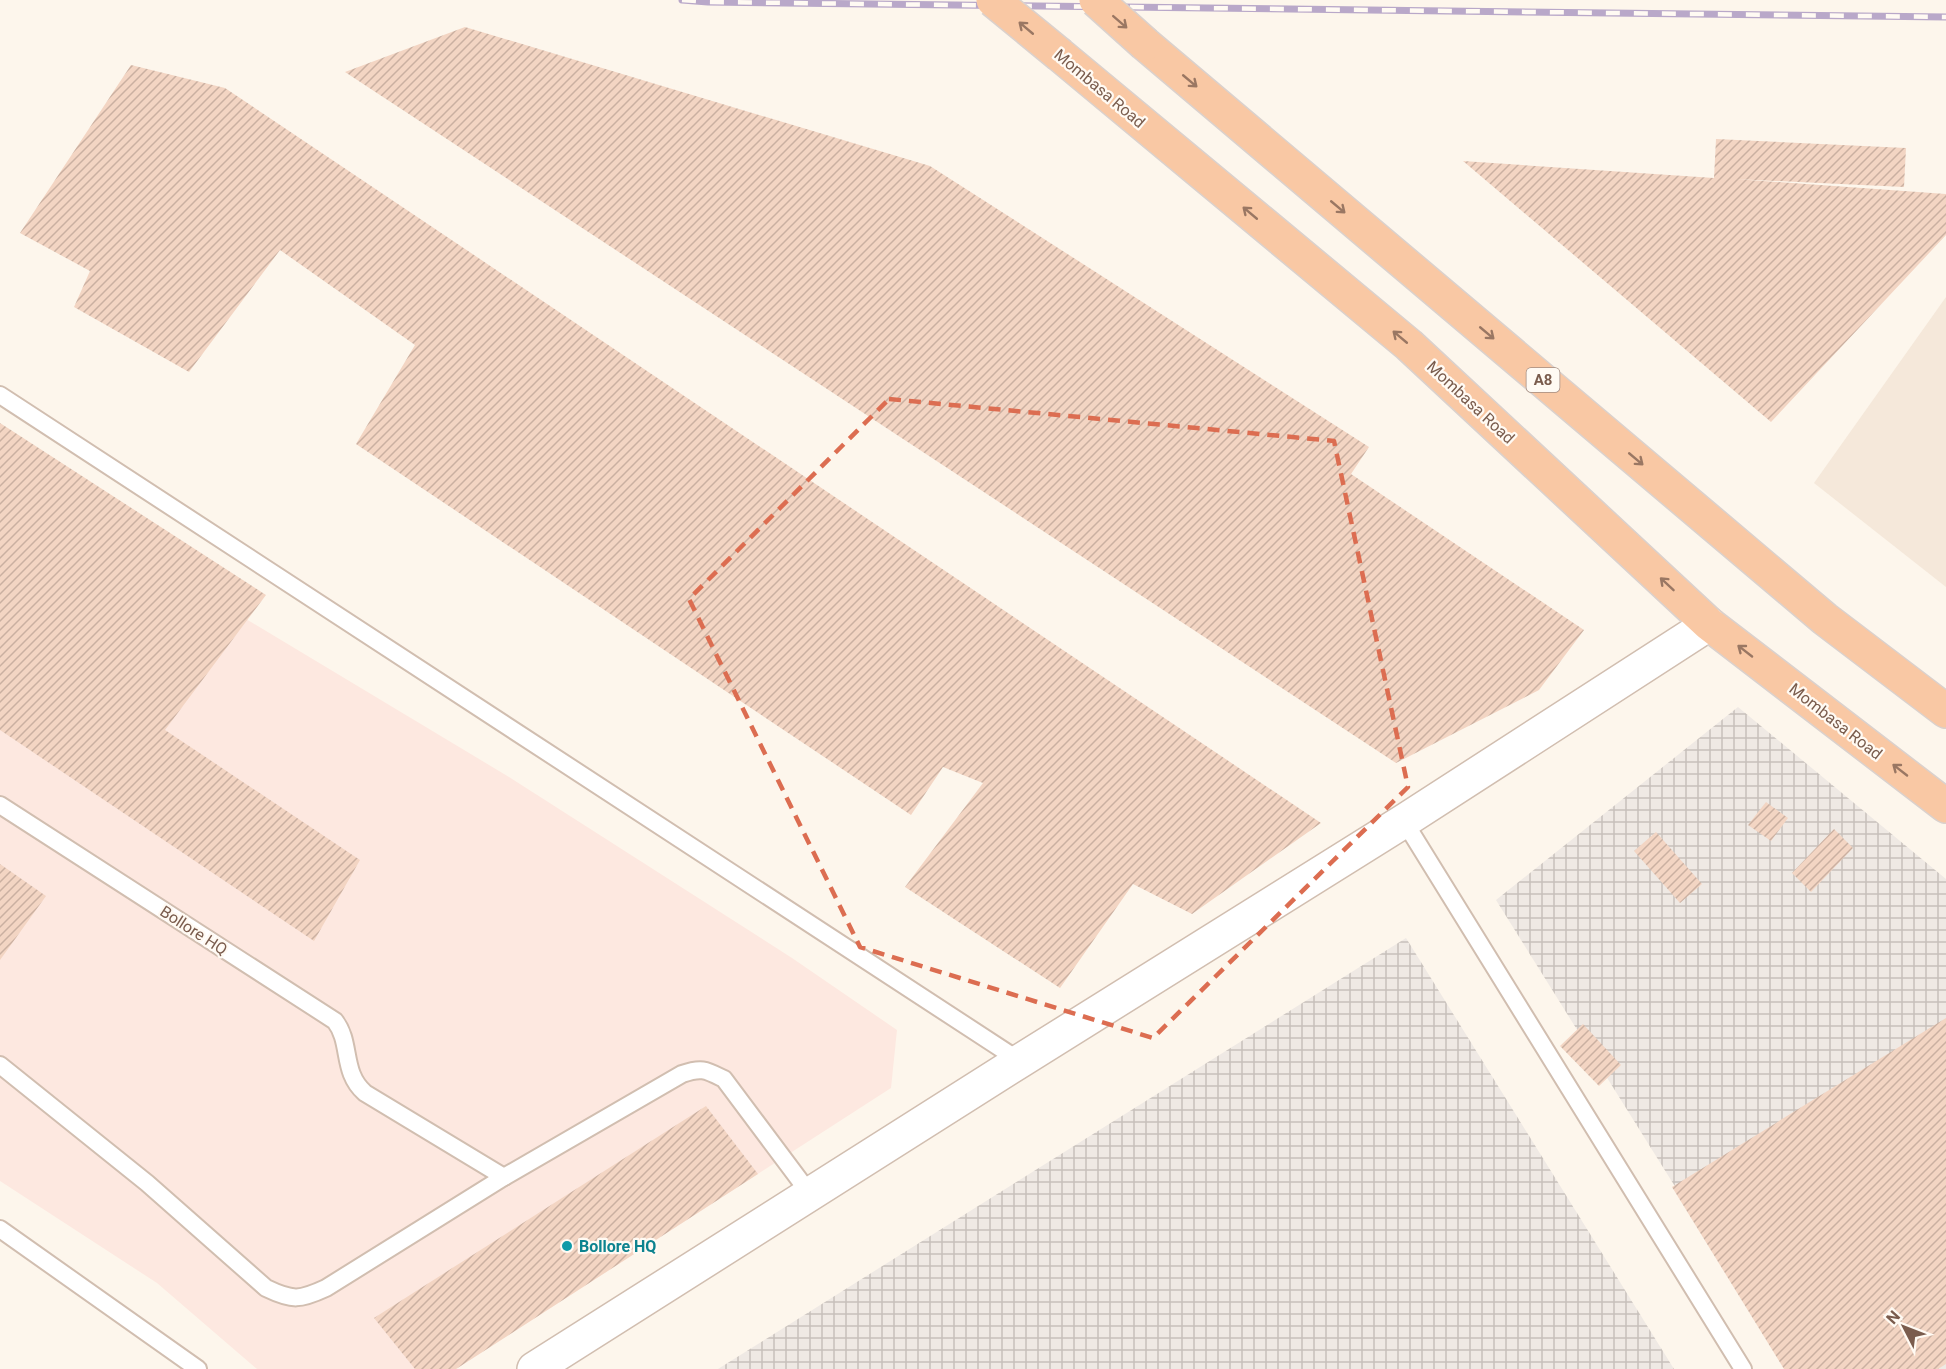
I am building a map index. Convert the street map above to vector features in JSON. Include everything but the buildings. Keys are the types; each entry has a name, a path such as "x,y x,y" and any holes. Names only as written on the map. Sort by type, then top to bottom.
{"highway":[{"name":"Mombasa Road","path":"993,0 1409,345 1709,624 1946,806"},
{"name":"A8","path":"1096,0 1145,44 1825,619 1946,711"}],"street":[{"path":"534,1369 1020,1060 1404,821 1709,624"}],"lane":[{"path":"0,395 1020,1060"},
{"name":"Bollore HQ","path":"0,805 335,1021 341,1032 350,1075 364,1093 504,1177"},
{"path":"1404,821 1743,1369"},
{"path":"0,1065 147,1183 266,1288 291,1297 305,1298 326,1288 504,1177 682,1074 698,1069 707,1070 724,1079 810,1194"},
{"path":"0,1229 198,1369"}],"highlighted area":[{"path":"889,399 1334,441 1408,787 1153,1038 860,947 689,599"}],"shaded area":[{"path":"1946,297 1946,587 1814,483"},
{"path":"0,471 509,777 792,958 897,1030 891,1088 456,1369 257,1369 157,1283 0,1181"},
{"path":"1738,707 1946,879 1946,1369 1789,1369 1496,900"},
{"path":"1406,938 1674,1369 718,1369"}],"railway":[{"path":"682,0 1946,17"}],"place":[{"name":"Bollore HQ","path":"567,1246"}]}
